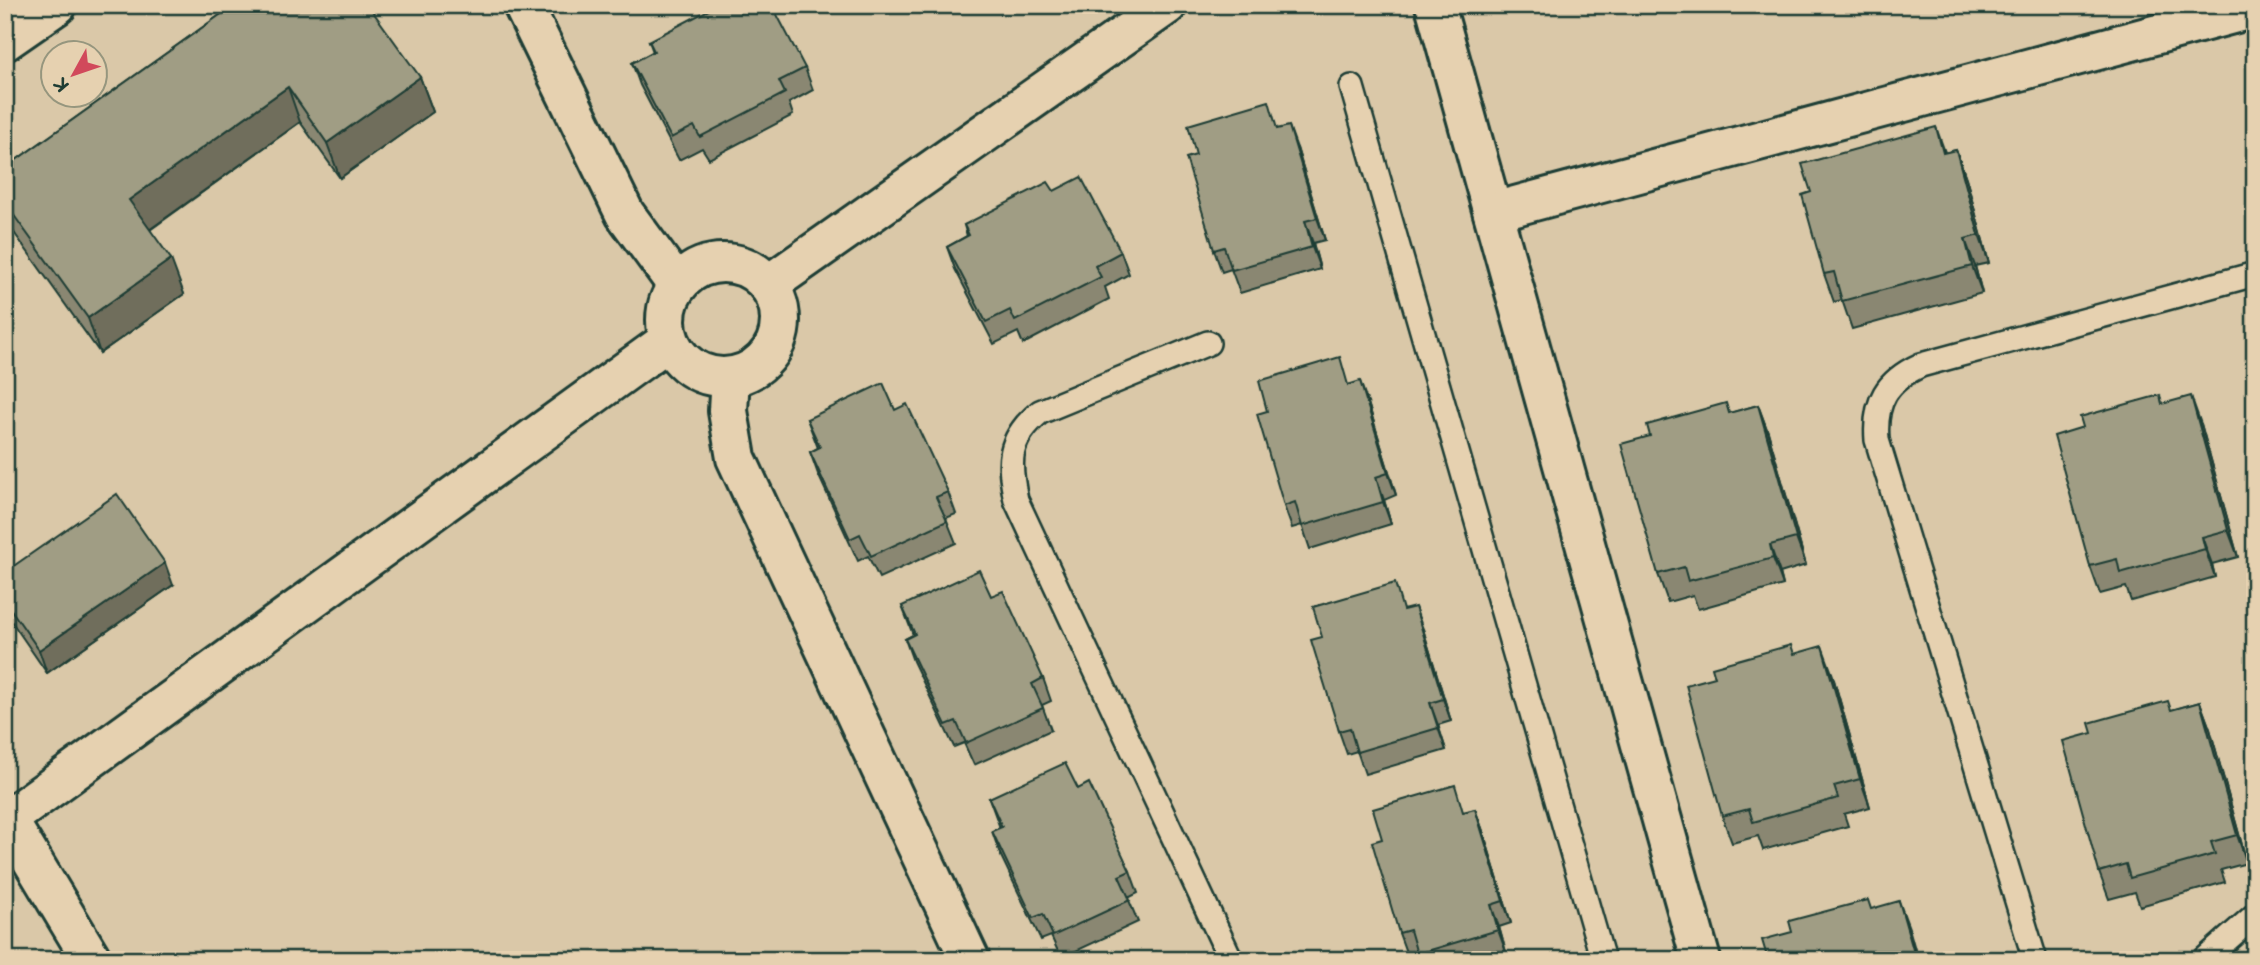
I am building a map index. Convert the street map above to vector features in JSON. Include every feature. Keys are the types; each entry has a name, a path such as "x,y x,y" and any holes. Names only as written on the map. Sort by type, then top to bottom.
{"street":[{"path":"523,5 625,214 677,285"},
{"path":"768,285 1167,5"},
{"path":"1435,5 1700,960"},
{"path":"1493,212 2255,8"},
{"path":"723,262 740,265 756,273 768,285 776,300 780,317 772,350 746,372 730,377 711,376 693,369 678,357 669,340 665,320 668,302 677,285 690,273 705,265 723,262"},
{"path":"92,960 6,819 669,340"},
{"path":"730,377 728,411 736,458 970,960"}],"lane":[{"path":"1352,87 1603,960"},
{"path":"2035,960 1877,440 1875,419 1880,398 1890,383 1921,365 2255,274"},
{"path":"1208,343 1040,412 1020,433 1010,454 1016,500 1231,960"},
{"path":"2204,960 2255,915"}],"building":[{"path":"234,5 368,5 420,77 327,143 288,87 129,200 171,259 88,318 5,203 5,168 89,108 108,108 108,95"},
{"path":"718,5 772,5 805,68 779,81 785,93 700,137 694,126 671,138 632,63 654,51 649,41"},
{"path":"1269,101 1277,129 1289,126 1317,218 1305,221 1312,247 1232,270 1224,247 1214,250 1186,158 1196,155 1188,125"},
{"path":"1936,127 1943,153 1956,150 1979,235 1965,239 1972,266 1842,301 1834,272 1824,274 1802,195 1811,192 1802,164"},
{"path":"1081,177 1121,252 1095,266 1101,277 1015,321 1010,310 986,322 947,247 969,235 964,225 1048,182 1054,191"},
{"path":"1340,357 1348,385 1360,381 1388,473 1376,477 1383,502 1302,526 1295,502 1284,506 1257,414 1267,411 1259,381"},
{"path":"883,383 895,410 907,404 948,492 936,497 947,521 871,556 860,534 850,539 810,452 820,447 807,419"},
{"path":"2160,395 2162,404 2191,396 2228,530 2202,537 2205,549 2120,573 2117,559 2090,566 2054,436 2083,427 2080,417"},
{"path":"1726,403 1729,413 1758,405 1796,538 1770,545 1773,558 1688,581 1684,567 1658,574 1621,444 1650,436 1647,425"},
{"path":"117,494 165,563 39,650 5,601 5,572"},
{"path":"979,570 991,596 1003,591 1043,678 1032,684 1043,708 966,743 956,721 946,725 905,639 915,634 902,606"},
{"path":"1395,583 1403,610 1415,607 1443,699 1430,703 1438,728 1357,752 1350,728 1339,731 1311,640 1322,637 1313,607"},
{"path":"1791,645 1794,654 1822,646 1860,779 1834,786 1838,798 1753,822 1749,809 1722,816 1686,685 1715,677 1712,667"},
{"path":"2168,701 2171,710 2200,702 2237,835 2211,842 2215,854 2130,878 2126,864 2099,872 2063,741 2092,733 2089,723"},
{"path":"1065,763 1078,789 1089,783 1130,871 1119,876 1130,900 1053,936 1043,914 1033,918 992,831 1002,827 989,798"},
{"path":"1455,785 1463,812 1475,809 1503,901 1491,905 1498,930 1417,954 1410,930 1399,933 1372,842 1382,839 1373,809"},
{"path":"1868,900 1871,909 1899,901 1916,960 1768,960 1762,940 1792,932 1789,921"},
{"path":"1156,952 1160,960 1139,960"}]}
